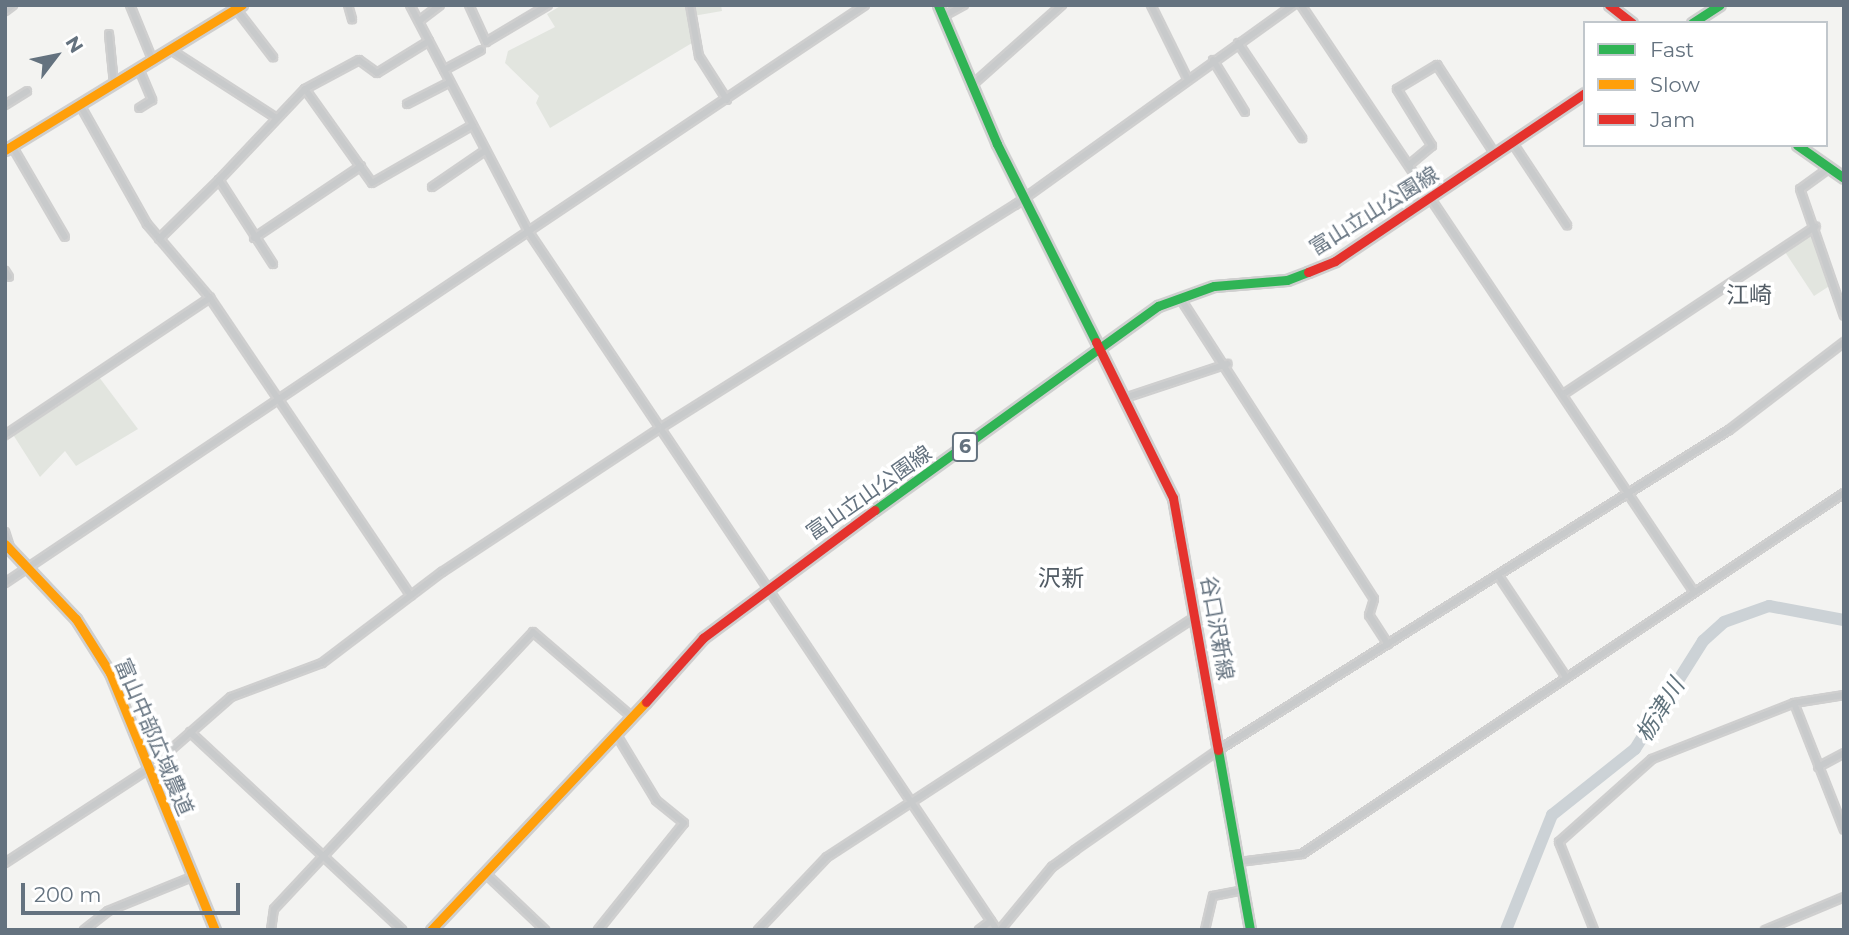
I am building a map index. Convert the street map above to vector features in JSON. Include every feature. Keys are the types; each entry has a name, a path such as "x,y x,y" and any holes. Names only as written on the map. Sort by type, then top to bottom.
{"main road":[{"name":"谷口沢新線","path":"938,5 971,86 1024,198 1173,498 1197,616 1250,930"},
{"path":"1609,5 1629,21"},
{"path":"1695,21 1720,5"},
{"path":"9,148 239,7"},
{"name":"富山立山公園線","path":"431,930 703,638 768,585 1100,348 1143,313 1179,297 1311,271 1430,197 1583,94"},
{"path":"1800,147 1844,178"},
{"name":"富山中部広域農道","path":"8,547 30,567 94,646 150,768 215,930"}],"street":[{"path":"5,11 13,5"},
{"path":"130,5 153,61"},
{"path":"348,5 352,19"},
{"path":"410,5 528,231 998,930 1052,867 1220,749 1754,412 1844,342"},
{"path":"419,22 440,5"},
{"path":"467,6 486,42 548,5"},
{"path":"690,5 699,56 727,100"},
{"path":"5,583 866,5"},
{"path":"942,18 964,5"},
{"path":"971,86 1062,5"},
{"path":"1151,5 1187,78"},
{"path":"5,863 150,768 231,697 322,663 411,596 662,427 1024,198 1187,78 1293,5"},
{"path":"1301,5 1565,393 1694,592"},
{"path":"239,7 273,57"},
{"path":"109,34 114,85"},
{"path":"159,239 219,180 304,89 359,60 377,72 429,41"},
{"path":"1238,43 1302,138"},
{"path":"171,50 275,117"},
{"path":"444,71 481,50"},
{"path":"1213,60 1245,112"},
{"path":"1409,164 1432,146 1397,89 1437,65 1495,154"},
{"path":"139,69 152,100 139,108"},
{"path":"407,104 450,82"},
{"path":"304,89 372,183 473,125"},
{"path":"5,105 27,90"},
{"path":"80,105 159,239 210,298 411,596"},
{"path":"1512,142 1567,225"},
{"path":"9,148 65,237"},
{"path":"432,187 486,150"},
{"path":"254,238 361,166"},
{"path":"1828,169 1800,189 1816,226 1844,316"},
{"path":"219,180 273,264"},
{"path":"1565,393 1816,226"},
{"path":"1179,297 1227,364 1374,599 1369,615 1388,644"},
{"path":"5,435 210,298"},
{"path":"1125,398 1227,364"},
{"path":"1239,862 1302,854 1844,493"},
{"path":"5,532 8,547"},
{"path":"1498,575 1566,677"},
{"path":"758,930 827,857 1197,616"},
{"path":"271,930 274,909 533,632 631,716"},
{"path":"1594,930 1559,848 1563,834 1652,759 1794,704 1844,695"},
{"path":"1794,704 1844,830"},
{"path":"190,732 402,930"},
{"path":"598,930 684,823 656,800 616,734"},
{"path":"1818,767 1844,753"},
{"path":"484,873 545,930"},
{"path":"84,930 108,911 194,876"},
{"path":"1205,930 1213,896 1244,890"},
{"path":"1765,930 1844,897"},
{"path":"979,930 991,921"}],"shaded area":[{"path":"562,5 721,5 722,11 693,16 697,40 550,128 536,103 539,96 505,63 508,51 555,27 547,14"},
{"path":"1815,233 1831,285 1814,296 1785,252"},
{"path":"99,377 138,429 76,466 65,451 40,477 12,433"}],"waterway":[{"name":"栃津川","path":"1506,930 1552,815 1635,749 1703,641 1724,622 1769,606 1844,620"}],"traffic: fast":[{"path":"938,5 997,144 1096,342"},
{"path":"1695,21 1720,5"},
{"path":"1800,147 1844,178"},
{"path":"875,510 1158,306 1214,286 1287,280 1308,272"},
{"path":"1218,750 1250,930"}],"traffic: slow":[{"path":"5,150 242,5"},
{"path":"5,544 76,619 110,673 215,930"},
{"path":"431,930 646,702"}],"traffic: jam":[{"path":"1609,5 1629,21"},
{"path":"1308,272 1335,261 1583,94"},
{"path":"1096,342 1173,498 1218,750"},
{"path":"646,702 703,638 875,510"}],"district":[{"name":"江崎","path":"1749,295"},
{"name":"沢新","path":"1061,578"}]}
